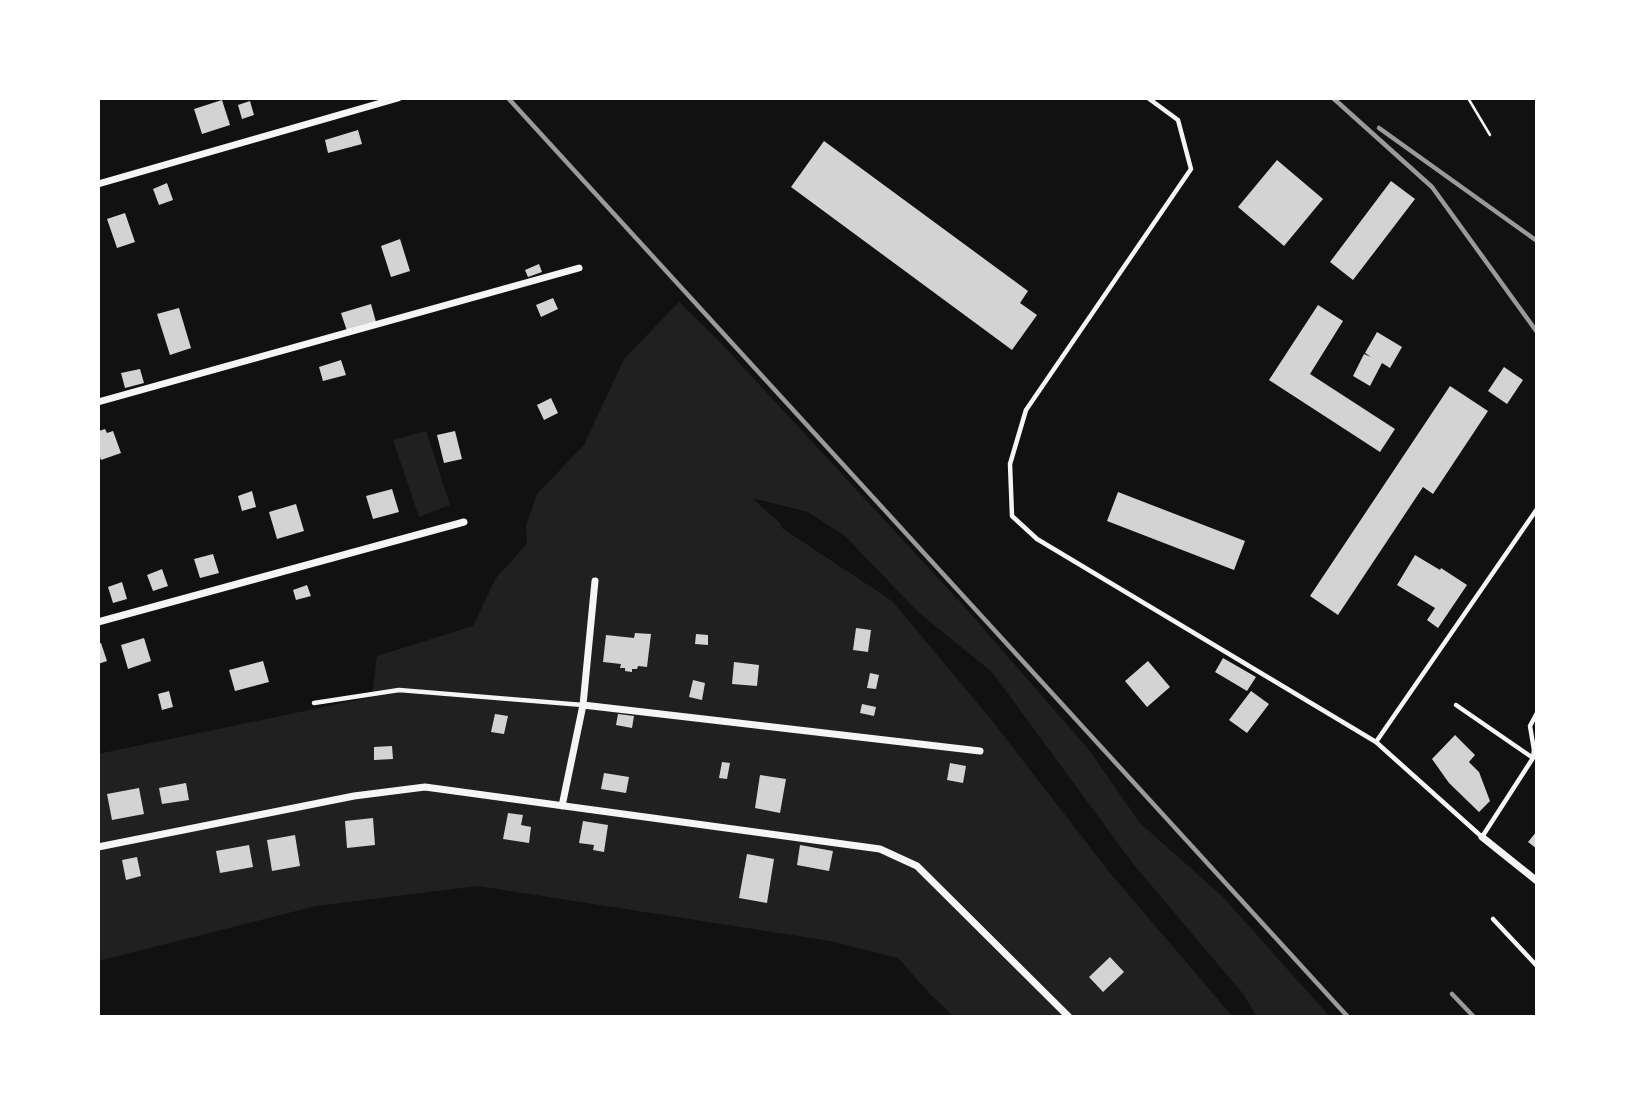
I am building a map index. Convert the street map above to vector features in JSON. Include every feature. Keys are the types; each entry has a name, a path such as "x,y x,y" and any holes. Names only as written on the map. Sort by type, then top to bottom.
{"street":[{"path":"98,184 398,98"},
{"path":"98,402 579,268"},
{"path":"98,622 464,522"},
{"path":"562,806 583,705 595,581"},
{"path":"583,705 980,751"},
{"path":"98,847 354,796 425,787 880,849 917,866 1069,1017"},
{"path":"1482,836 1537,881"}],"lane":[{"path":"1148,98 1178,120 1191,169 1026,410 1010,464 1012,516 1037,539 1377,742 1482,836 1533,758 1530,726 1537,713"},
{"path":"1377,742 1537,509"},
{"path":"314,703 399,690 583,705"},
{"path":"1456,705 1533,758"},
{"path":"1493,919 1537,966"}],"path":[{"path":"1468,98 1490,135"}],"shaded area":[{"path":"679,302 718,340 962,604 1089,750 1140,823 1223,897 1330,1017 1257,1017 1244,995 1134,865 992,672 919,613 845,536 808,512 752,498 780,523 782,528 892,601 990,718 1110,873 1233,1017 954,1017 898,958 830,941 478,886 316,906 98,961 98,754 372,697 377,656 473,626 496,578 527,544 526,525 538,493 584,445 624,359"},
{"path":"426,431 450,505 419,517 393,440"}],"building":[{"path":"222,100 230,125 202,134 194,109"},
{"path":"250,101 254,115 242,119 238,105"},
{"path":"358,130 362,144 328,153 325,140"},
{"path":"824,141 1028,291 1020,303 1037,315 1012,350 791,187"},
{"path":"1277,160 1323,199 1284,246 1238,207"},
{"path":"1391,181 1415,199 1353,280 1330,262"},
{"path":"167,183 173,200 159,205 153,189"},
{"path":"125,213 135,242 117,248 107,219"},
{"path":"400,239 410,271 391,277 381,246"},
{"path":"539,264 542,272 528,277 525,270"},
{"path":"553,298 558,309 541,317 536,305"},
{"path":"371,304 376,322 347,331 341,313"},
{"path":"1318,305 1343,321 1310,374 1395,429 1380,452 1269,380"},
{"path":"179,308 191,348 170,355 157,314"},
{"path":"1377,332 1402,347 1390,368 1382,363 1370,386 1353,376 1364,354 1371,357 1365,353"},
{"path":"341,360 346,375 323,381 319,367"},
{"path":"1504,367 1523,380 1507,404 1488,391"},
{"path":"140,369 144,383 125,388 121,373"},
{"path":"1450,386 1488,411 1433,494 1423,487 1338,615 1310,596"},
{"path":"551,398 558,413 544,420 537,405"},
{"path":"105,429 107,433 113,431 121,453 101,460 98,436 99,431"},
{"path":"455,431 462,459 444,463 437,435"},
{"path":"392,489 399,512 373,519 366,496"},
{"path":"252,491 256,507 242,511 238,496"},
{"path":"1118,492 1245,541 1234,570 1107,521"},
{"path":"296,504 304,531 277,539 269,512"},
{"path":"213,554 219,573 200,578 194,559"},
{"path":"1415,555 1467,585 1438,628 1427,620 1435,608 1397,585"},
{"path":"162,569 168,586 153,591 147,575"},
{"path":"122,582 127,599 113,603 108,587"},
{"path":"307,585 311,596 296,600 293,590"},
{"path":"856,628 871,630 868,652 853,650"},
{"path":"635,633 651,634 647,667 638,666 637,669 632,669 632,672 620,668 621,664 603,662 606,635 634,638"},
{"path":"696,634 708,635 708,645 695,644"},
{"path":"144,638 151,661 128,669 121,645"},
{"path":"101,643 107,661 98,664 98,644"},
{"path":"1223,658 1256,677 1247,691 1215,672"},
{"path":"263,661 269,682 235,691 229,670"},
{"path":"1148,661 1170,687 1147,707 1125,681"},
{"path":"734,662 759,665 757,686 732,684"},
{"path":"870,673 879,675 876,689 867,688"},
{"path":"693,680 705,683 702,700 689,697"},
{"path":"169,691 173,707 162,710 158,694"},
{"path":"1251,691 1269,704 1247,733 1229,720"},
{"path":"862,704 876,707 874,716 860,713"},
{"path":"495,714 508,716 504,734 491,732"},
{"path":"618,714 634,716 632,728 616,725"},
{"path":"1455,735 1475,755 1469,762 1479,772 1490,801 1479,812 1449,783 1432,759"},
{"path":"392,746 393,759 374,760 374,747"},
{"path":"722,762 730,763 727,779 719,778"},
{"path":"950,763 966,766 963,783 947,780"},
{"path":"604,773 629,777 626,793 601,789"},
{"path":"760,775 786,779 780,813 755,808"},
{"path":"186,783 189,800 162,804 159,788"},
{"path":"139,788 144,814 112,820 107,794"},
{"path":"508,813 523,815 521,825 531,827 529,843 503,839"},
{"path":"373,818 375,845 347,848 345,821"},
{"path":"583,821 608,825 604,852 593,850 594,845 579,843"},
{"path":"1537,831 1537,849 1528,842"},
{"path":"295,835 300,866 272,871 267,840"},
{"path":"249,845 253,867 220,873 216,851"},
{"path":"800,845 833,851 829,871 797,865"},
{"path":"747,854 774,859 767,903 739,898"},
{"path":"137,857 141,876 126,880 122,860"},
{"path":"1110,957 1124,972 1103,992 1089,977"}],"railway":[{"path":"508,98 1348,1017"},
{"path":"1333,98 1432,187 1537,332"},
{"path":"1379,128 1537,241"},
{"path":"1452,994 1474,1017"}]}
